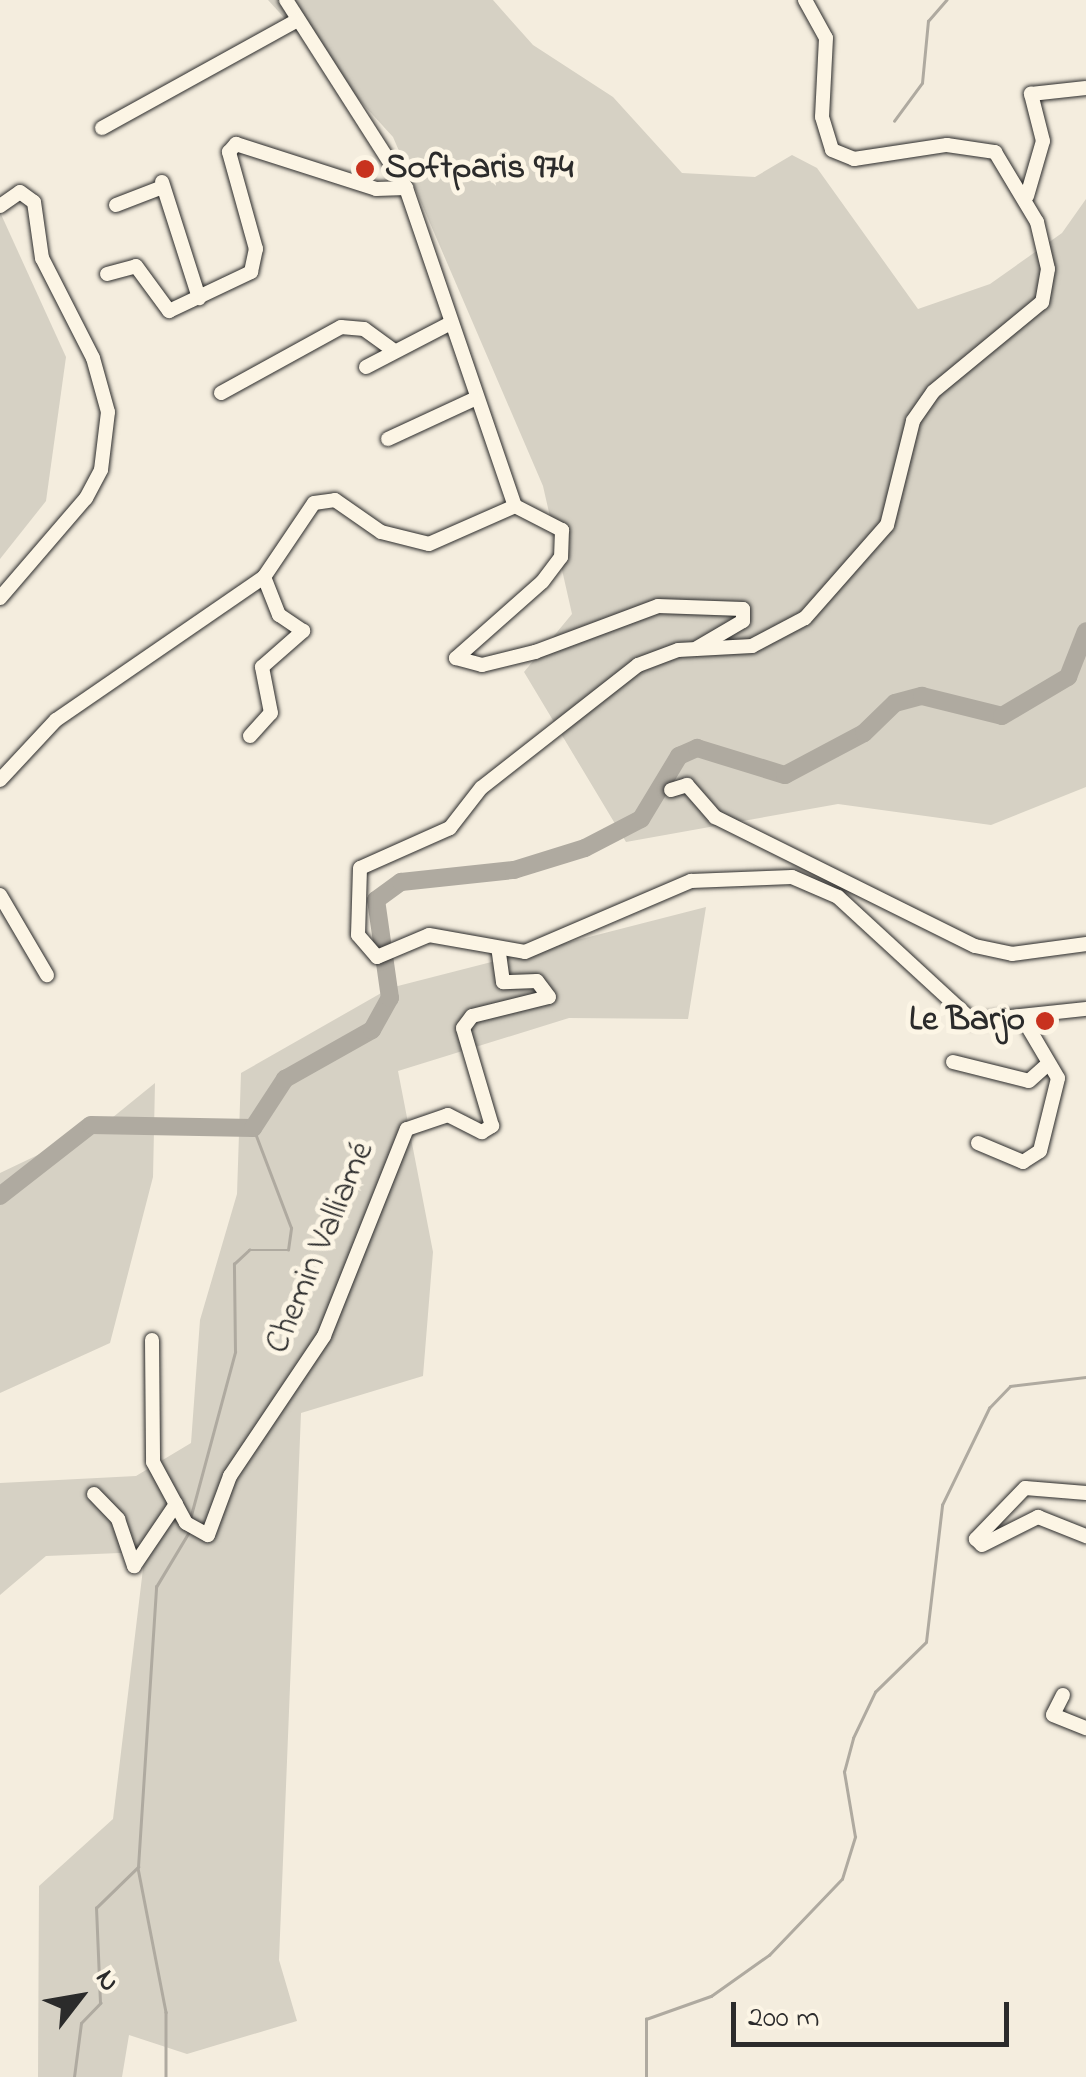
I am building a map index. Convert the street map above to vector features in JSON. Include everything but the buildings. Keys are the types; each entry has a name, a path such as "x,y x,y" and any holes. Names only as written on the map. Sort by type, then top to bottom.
{"street":[{"path":"286,0 406,188 474,399 504,457 515,506"},
{"path":"696,648 752,646 805,618 887,525 922,406 1042,302 1048,269 1027,196 1006,160 982,146 854,159 832,150 822,117 826,38 806,0"},
{"path":"102,128 298,20"},
{"path":"1027,196 1043,142 1030,94 1086,88"},
{"path":"107,274 136,266 169,312 256,264 229,152 236,144 376,189 406,188"},
{"path":"116,205 162,184 200,298"},
{"path":"0,206 20,192 34,202 42,258 92,358 108,412 101,470 86,498 0,598"},
{"path":"366,368 392,350 452,323"},
{"path":"221,394 342,326 392,350"},
{"path":"388,439 474,399"},
{"path":"0,780 40,732 264,577 294,520 322,500 380,532 429,544 515,506"},
{"path":"515,506 562,530 561,558 522,603 460,646 458,662 535,652 658,606 743,609 743,621 696,648 638,665 482,788 450,828 360,868 358,935 385,956 430,935 498,948 539,948 690,881 792,877 822,886 851,886"},
{"path":"250,736 272,713 262,667 303,635 277,611 264,577"},
{"path":"671,790 687,784 715,817 994,952 1086,944"},
{"path":"822,886 849,906 961,1015 1022,1017 1086,1009"},
{"path":"849,906 844,892 851,886"},
{"path":"0,896 47,975"},
{"name":"Chemin Valliamé","path":"152,1340 153,1462 190,1528 216,1530 230,1476 324,1336 407,1129 448,1115 482,1132 492,1126 463,1028 472,1016 548,997 536,981 504,982 498,948"},
{"path":"978,1143 1023,1162 1040,1151 1057,1096 1047,1065 1022,1017"},
{"path":"953,1062 1029,1081 1047,1065"},
{"path":"1086,1493 1025,1488 976,1539 982,1546 1038,1516 1086,1536"},
{"path":"94,1494 118,1519 134,1566 176,1504"},
{"path":"1063,1695 1054,1715 1086,1728"}],"shaded area":[{"path":"268,0 493,0 533,45 613,97 682,173 755,177 792,155 817,168 918,309 990,284 1062,233 1086,199 1086,787 991,825 838,804 626,842 524,672 572,614 543,486 393,137"},
{"path":"0,212 66,357 46,501 0,559"},
{"path":"706,907 688,1019 569,1018 398,1071 433,1252 423,1376 301,1413 279,1960 297,2021 187,2054 129,2035 122,2077 38,2077 39,1886 113,1819 145,1552 46,1556 0,1595 0,1483 136,1476 191,1443 200,1320 237,1194 241,1073 390,988"},
{"path":"155,1083 153,1177 110,1343 0,1393 0,1173 107,1122"}],"waterway":[{"path":"894,121 922,83 928,21 946,0"},
{"path":"0,1196 91,1125 253,1128 285,1079 372,1030 390,998 376,900 401,882 514,870 585,848 641,819 679,756 697,748 785,775 864,733 895,703 922,696 1002,716 1068,677 1086,631"},
{"path":"190,1519 235,1352 234,1264 249,1250 288,1250 291,1228 253,1128"},
{"path":"646,2077 646,2019 711,1996 769,1955 842,1879 855,1837 844,1772 853,1738 875,1692 926,1642 942,1505 989,1408 1010,1386 1086,1377"},
{"path":"74,2077 81,2023 100,2003 96,1908 138,1867 156,1587 189,1532"},
{"path":"138,1868 166,2012 166,2077"}],"place":[{"name":"Softparis 974","path":"365,169"},
{"name":"Le Barjo","path":"1045,1021"}]}
